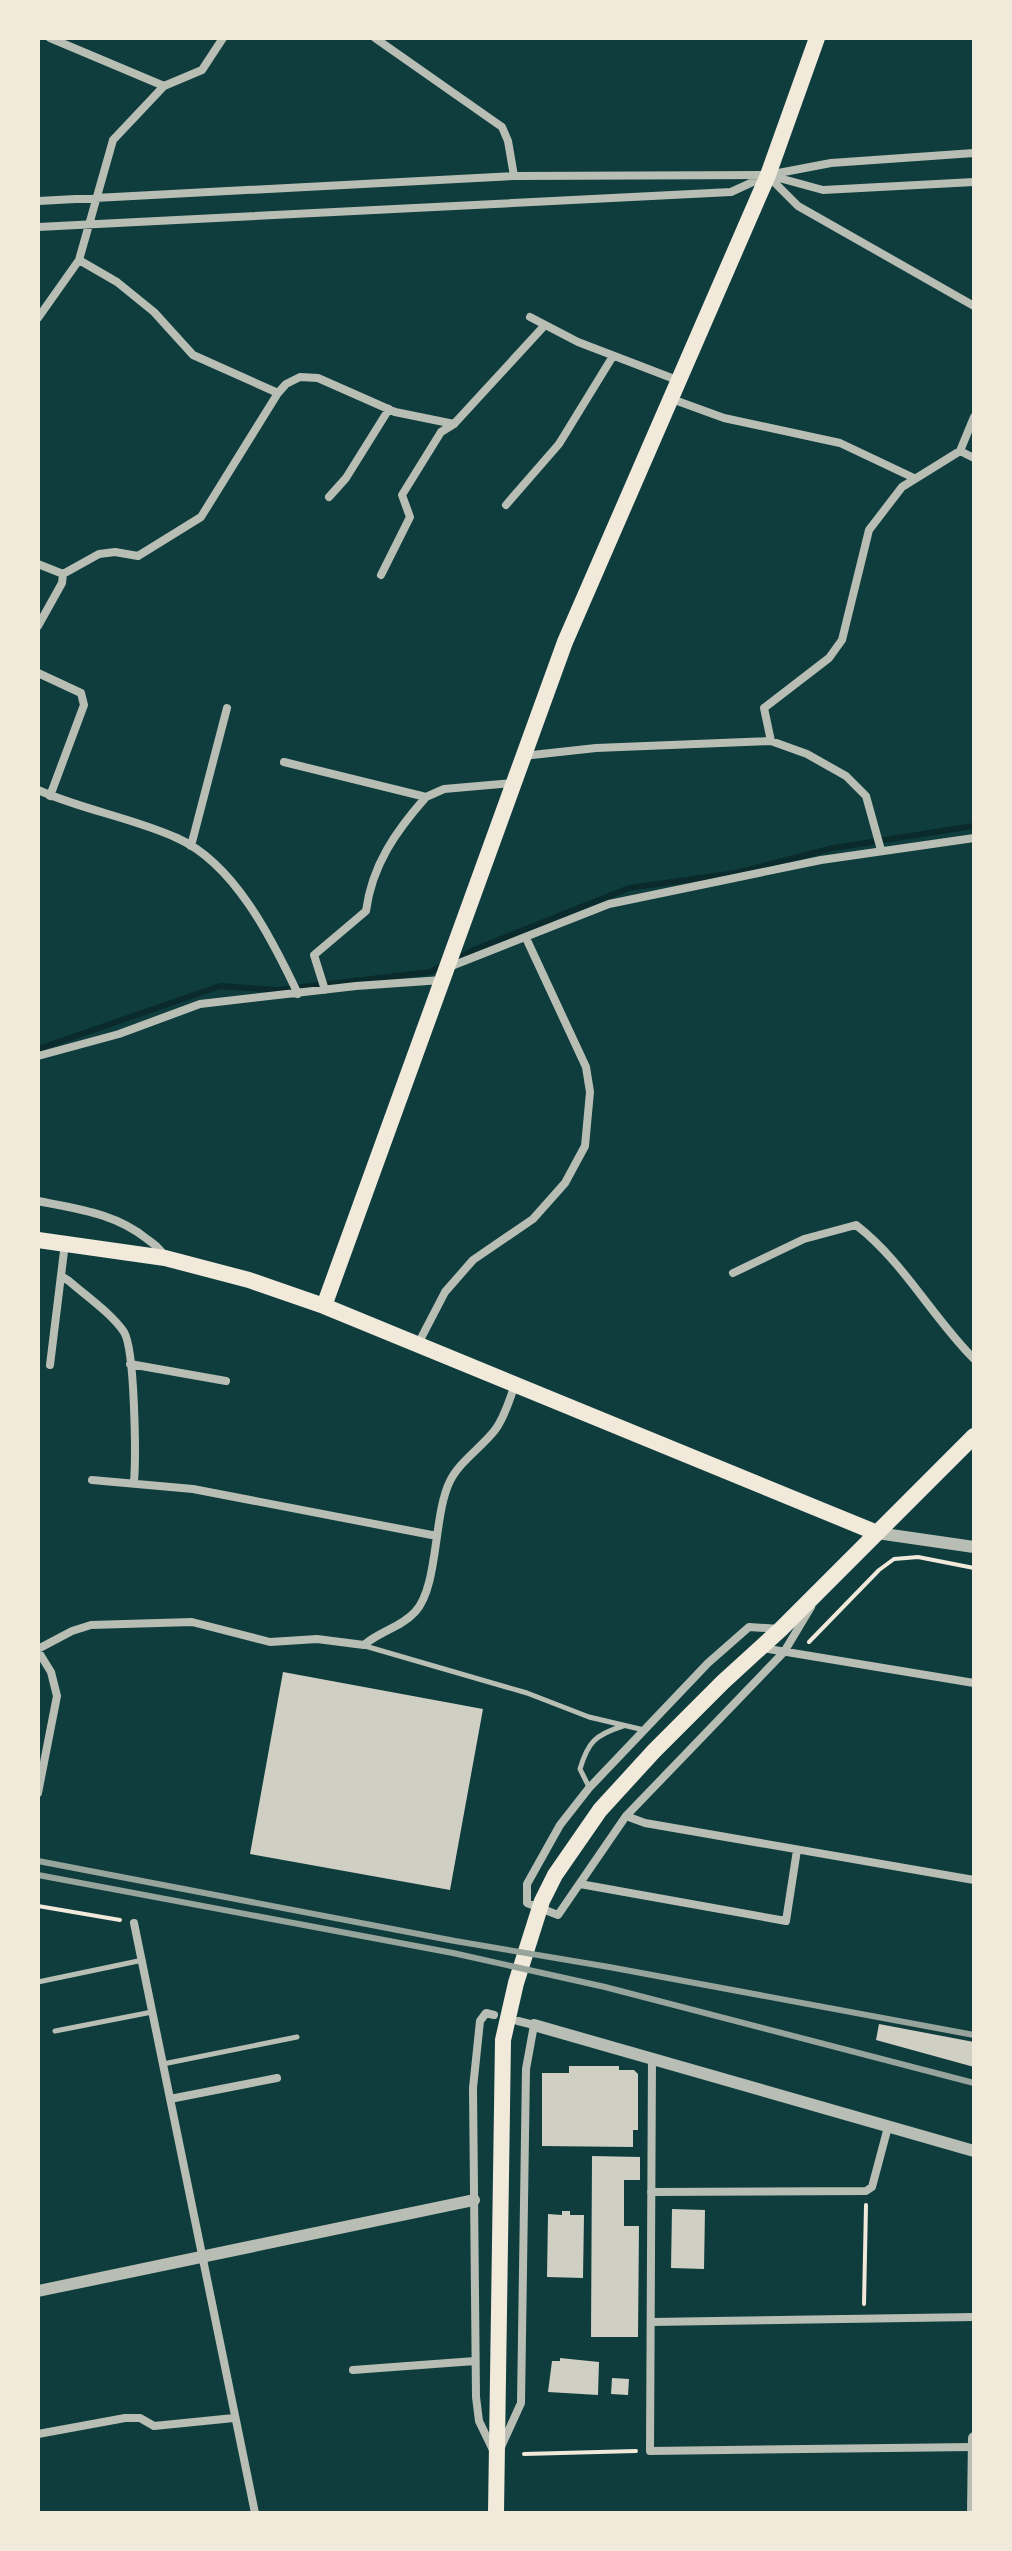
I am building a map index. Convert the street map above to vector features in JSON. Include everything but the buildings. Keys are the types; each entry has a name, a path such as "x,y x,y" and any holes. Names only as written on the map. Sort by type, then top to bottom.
{"main road":[{"path":"324,1306 565,642 768,175 817,38"},
{"path":"38,1240 165,1258 249,1280 324,1306 877,1533"},
{"path":"496,2513 502,2064 507,2018 522,1959 548,1888 600,1810 624,1781 974,1436"}],"street":[{"path":"50,38 164,86"},
{"path":"38,318 79,260 113,140 164,86 202,70 223,38"},
{"path":"375,38 502,127 508,141 514,176"},
{"path":"38,201 514,176 768,175 831,163 974,153"},
{"path":"768,175 798,206 974,306"},
{"path":"38,227 731,192 768,175 823,190 974,182"},
{"path":"79,260 117,282 154,312 193,355 278,393"},
{"path":"530,317 613,356 677,380"},
{"path":"381,575 410,517 402,495 441,432 454,424 545,325"},
{"path":"506,505 559,444 613,356"},
{"path":"63,574 99,554 115,552 138,556 201,517 278,393 286,384 300,377 318,378 389,409 454,424"},
{"path":"669,398 724,418 840,443 914,478"},
{"path":"329,497 346,478 389,409"},
{"path":"771,741 764,708 829,658 842,640 869,530 902,487 947,462 960,451 974,417"},
{"path":"960,451 974,458"},
{"path":"38,564 63,574"},
{"path":"38,626 62,583 63,574"},
{"path":"38,673 81,693 84,705 50,796"},
{"path":"191,846 227,708"},
{"path":"522,756 596,748 771,741 820,761 846,776 866,796 881,850"},
{"path":"284,762 426,797"},
{"path":"325,990 314,955 366,911 369,887 389,843 426,797 444,789 513,783"},
{"path":"38,790 151,828 207,856 231,878 287,970 298,994"},
{"path":"38,1056 119,1034 200,1004 444,974 609,904 881,850 974,838"},
{"path":"418,1344 445,1292 473,1260 533,1219 565,1183 585,1146 590,1092 586,1067 526,938"},
{"path":"38,1201 106,1214 139,1232 163,1251 165,1258"},
{"path":"733,1273 804,1239 856,1225 876,1240 954,1340 974,1359"},
{"path":"50,1365 65,1243"},
{"path":"61,1276 122,1330 128,1340 134,1413 134,1482"},
{"path":"130,1364 226,1381"},
{"path":"38,1793 57,1696 51,1672 38,1650 72,1631 91,1625 192,1622 270,1642 317,1639 364,1645 376,1635 399,1626 418,1609 433,1563 451,1479 501,1422 515,1385"},
{"path":"92,1480 193,1489 437,1536"},
{"path":"877,1533 974,1547"},
{"path":"781,1629 749,1627 708,1663 589,1788 560,1825 527,1884 527,1903 558,1915 626,1816 784,1652 820,1590"},
{"path":"761,1648 974,1683"},
{"path":"626,1816 645,1823 974,1880"},
{"path":"580,1884 786,1921 797,1850"},
{"path":"134,1923 255,2513"},
{"path":"494,2015 486,2013 480,2021 473,2088 475,2361 479,2421 497,2457"},
{"path":"518,2021 974,2151"},
{"path":"497,2457 521,2403 526,2069 534,2025"},
{"path":"652,2059 650,2451 973,2444 973,2513"},
{"path":"170,2099 277,2078"},
{"path":"651,2192 866,2191 872,2187 888,2127"},
{"path":"38,2291 474,2200"},
{"path":"651,2322 974,2317"},
{"path":"353,2370 475,2361"},
{"path":"38,2434 125,2418 140,2418 154,2426 234,2418"}],"lane":[{"path":"364,1645 527,1693 589,1717 644,1730"},
{"path":"589,1788 580,1769 585,1751 601,1733 624,1726"},
{"path":"38,1982 143,1960"},
{"path":"55,2031 153,2012"},
{"path":"163,2064 297,2037"}],"path":[{"path":"807,1644 879,1570 894,1559 918,1557 974,1568"},
{"path":"38,1906 134,1923"},
{"path":"864,2319 866,2191"},
{"path":"524,2454 650,2451"}],"waterway":[{"path":"455,960 629,888 736,873 833,848 974,826"},
{"path":"38,1049 220,986 277,990 430,972 445,965"}],"railway":[{"path":"38,1861 455,1941 974,2035"},
{"path":"38,1875 453,1953 605,1987 974,2083"}]}
